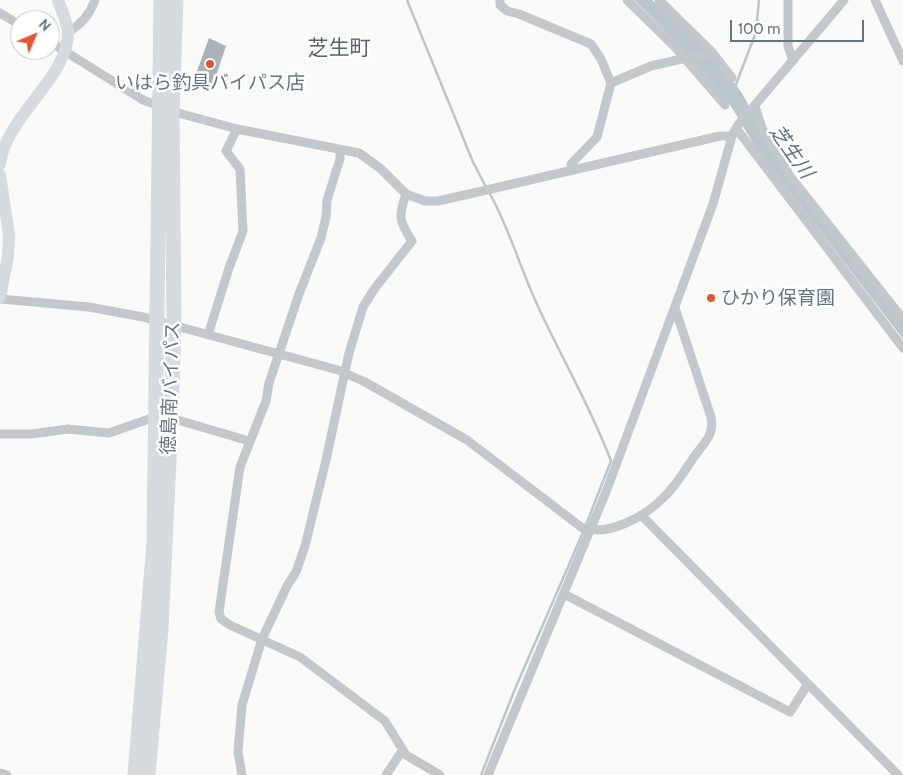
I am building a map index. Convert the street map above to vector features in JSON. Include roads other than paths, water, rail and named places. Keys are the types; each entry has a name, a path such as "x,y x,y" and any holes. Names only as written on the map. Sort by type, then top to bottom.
{"highway":[{"name":"徳島南バイパス","path":"135,775 164,418 174,325 161,0"},
{"name":"徳島南バイパス","path":"148,775 161,629 164,418 158,321 166,108 176,0"}],"main road":[{"path":"0,156 17,123 59,66 65,51 68,32 58,0"},
{"path":"0,175 9,235 8,257 0,298"}],"street":[{"path":"68,32 77,27 88,15 95,0"},
{"path":"500,0 500,5 507,11 519,14 591,44 602,59 611,83 597,137 571,164 573,170"},
{"path":"627,0 687,59 725,105"},
{"path":"659,0 711,53 732,78"},
{"path":"788,0 788,46 793,60"},
{"path":"488,775 564,594 586,529 674,308 713,204 731,132 844,0"},
{"path":"875,0 903,61"},
{"path":"60,48 143,100 237,129 340,151 359,153 380,168 406,194 426,201 488,190 731,132"},
{"path":"611,83 651,66 711,53"},
{"path":"753,108 762,128 790,176 903,318"},
{"path":"208,335 243,231 240,170 226,152 237,129"},
{"path":"731,132 903,348"},
{"path":"340,151 340,158 327,200 321,238 307,270 278,354 266,401 240,467 219,612 221,619 300,657 385,721 402,752 440,775"},
{"path":"242,775 238,752 242,705 262,639 301,559 346,374 349,353 363,307 375,288 412,241 400,220 400,212 406,194"},
{"path":"0,298 89,307 158,321 346,374 365,382 467,440 586,529 610,528 641,515 665,496 712,434 711,417 674,308"},
{"path":"0,434 31,434 68,429 110,433 149,419 164,418 249,441"},
{"path":"641,515 898,775"},
{"path":"564,594 790,712 808,684"},
{"path":"386,775 402,752"},
{"path":"0,773 7,775"}],"waterway":[{"path":"407,0 473,162 486,187"},
{"path":"735,87 756,32 759,0"},
{"path":"489,192 504,222 535,300 587,405 611,461 586,525"},
{"path":"481,775 515,689 584,530"}],"place":[{"name":"いはら釣具バイパス店","path":"210,64"},
{"name":"ひかり保育園","path":"711,298"}],"district":[{"name":"芝生町","path":"339,49"}],"water label":[{"name":"芝生川","path":"791,152"}]}
